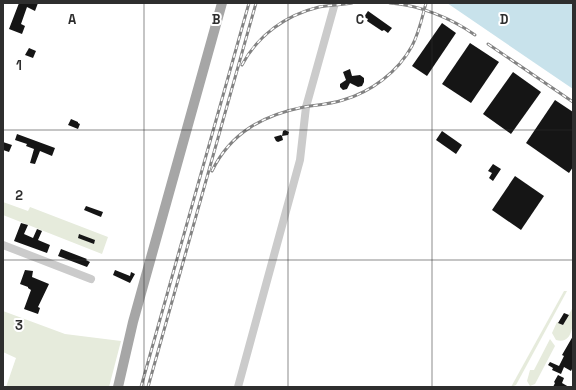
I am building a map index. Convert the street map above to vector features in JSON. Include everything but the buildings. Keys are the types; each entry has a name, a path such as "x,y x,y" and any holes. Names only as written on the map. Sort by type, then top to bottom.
{"main road":[{"path":"118,387 133,322 222,3"},
{"path":"111,387 133,322"}],"street":[{"path":"302,146 306,107 335,3"},
{"path":"238,387 296,175 311,106 339,3"},
{"path":"3,245 91,279"}],"shaded area":[{"path":"3,202 28,211 30,207 108,237 102,254 3,215"},
{"path":"564,291 567,291 516,385 511,387"},
{"path":"573,307 573,324 570,335 567,339 562,341 556,340 552,333 557,322 563,325"},
{"path":"3,311 65,334 121,341 109,387 6,387 16,358 3,352"},
{"path":"550,339 555,346 535,384 530,386 527,381 530,370 534,370"}],"water":[{"path":"447,3 573,3 573,89"}],"railway":[{"path":"141,387 249,3"},
{"path":"148,387 256,3"},
{"path":"242,65 256,44 284,21 295,15 319,7 352,3"},
{"path":"390,3 412,6 434,13 456,23 475,35"},
{"path":"212,171 220,157 229,146 250,127 262,120 289,110 343,100 364,92 383,80 399,64 412,46 426,3"},
{"path":"488,44 573,102"}]}
